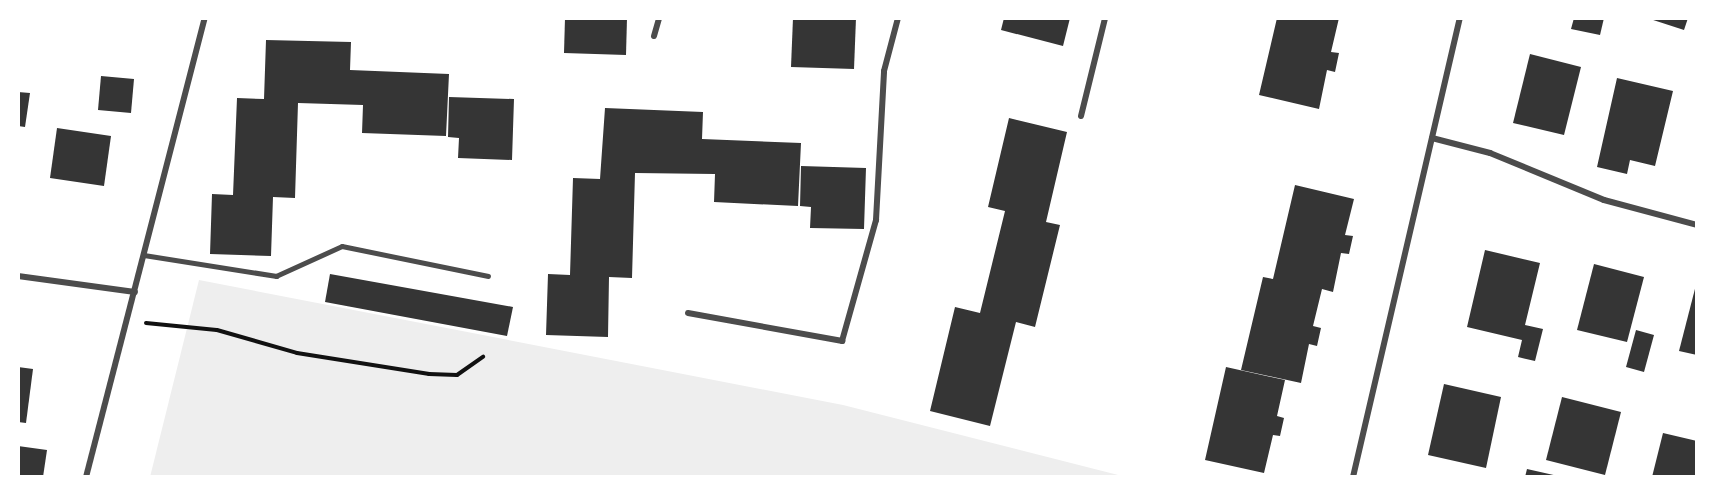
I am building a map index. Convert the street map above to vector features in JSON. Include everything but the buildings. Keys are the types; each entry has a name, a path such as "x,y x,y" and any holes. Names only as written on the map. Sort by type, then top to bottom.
{"street":[{"path":"86,477 206,18"},
{"path":"654,36 659,18"},
{"path":"688,313 842,341 876,220 884,71 898,18"},
{"path":"1081,116 1105,18"},
{"path":"1353,477 1460,18"},
{"path":"1432,138 1490,153 1604,200 1697,225"},
{"path":"18,276 135,292"}],"lane":[{"path":"144,255 276,276 342,246 488,276"}],"path":[{"path":"127,321 217,330 297,354 429,374 457,375 483,357"}],"shaded area":[{"path":"199,280 843,405 1126,477 150,477"}]}
